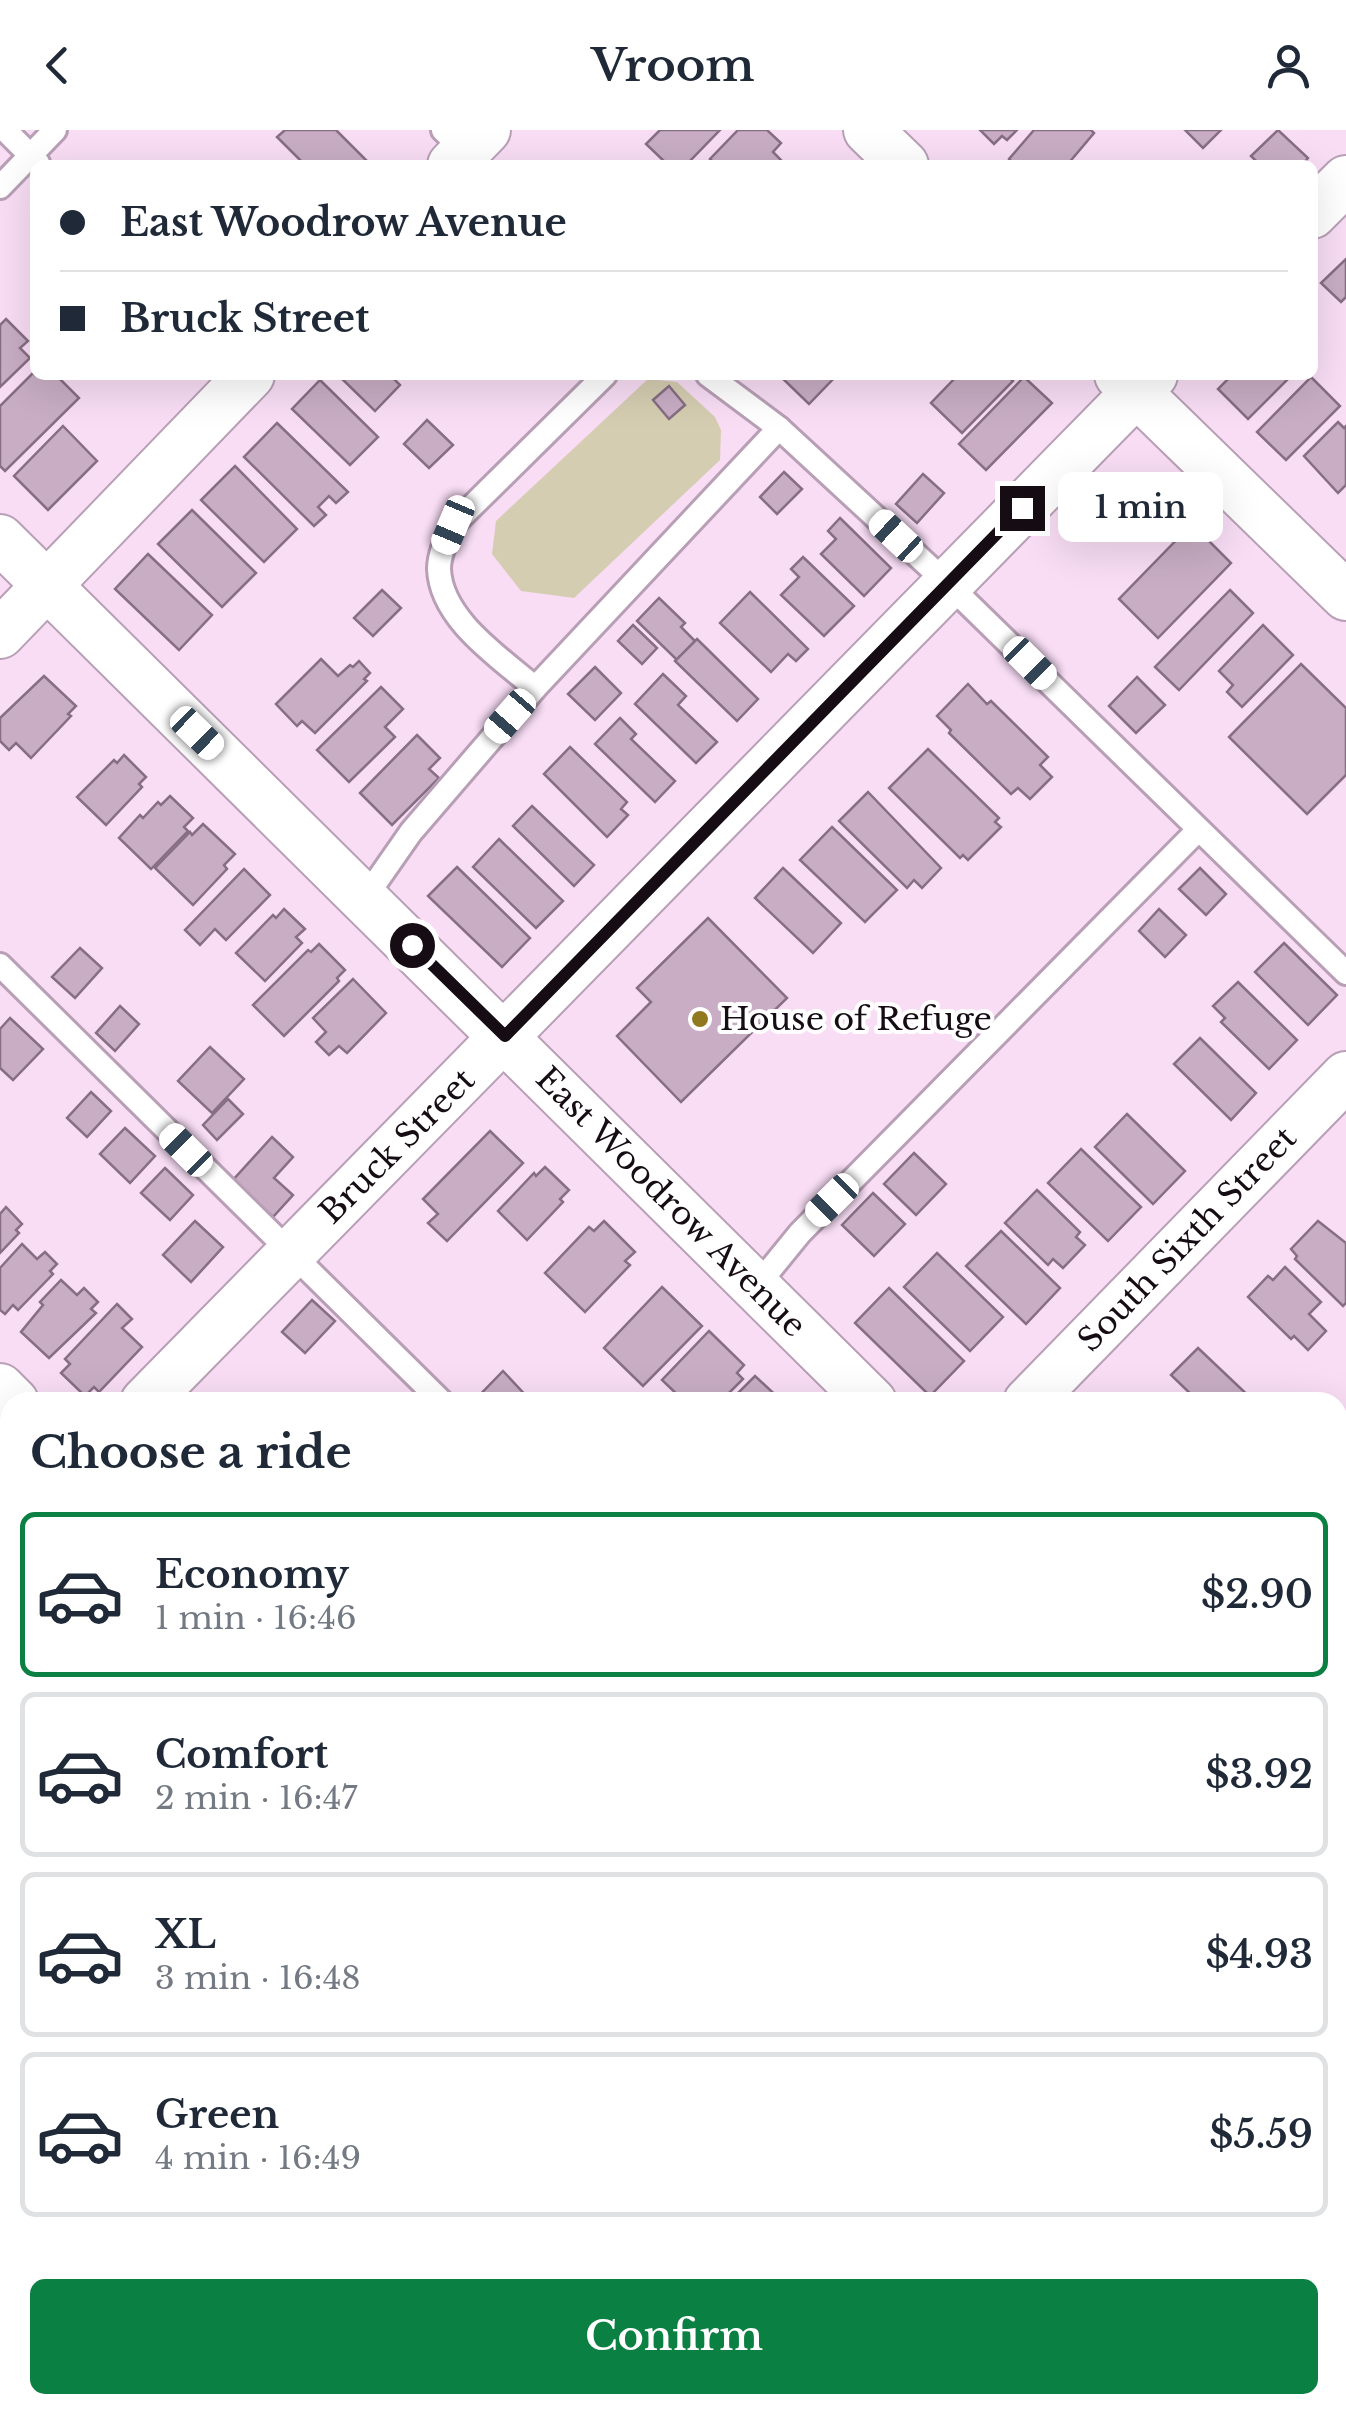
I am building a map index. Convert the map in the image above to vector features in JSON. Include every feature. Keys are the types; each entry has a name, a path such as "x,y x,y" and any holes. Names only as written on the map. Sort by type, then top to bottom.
{"street":[{"path":"868,130 899,160"},
{"path":"0,634 245,380"},
{"path":"1136,381 1346,596"},
{"name":"Bruck Street","path":"155,1392 948,584 1136,381"},
{"name":"East Woodrow Avenue","path":"0,539 862,1392"},
{"name":"South Sixth Street","path":"1038,1392 1343,1085"}],"lane":[{"path":"5,130 36,160 55,130"},
{"path":"0,187 30,164"},
{"path":"535,688 468,628 450,604 439,570 443,548 453,525 600,380"},
{"path":"715,380 779,428 948,584 1346,973"},
{"path":"365,898 411,832 535,688 779,428"},
{"path":"756,1287 800,1233 1198,830"},
{"path":"0,965 432,1392"}],"shaded area":[{"path":"647,380 677,382 715,417 721,430 720,460 574,598 521,591 492,554 496,521"}],"building":[{"path":"285,130 336,130 366,160 300,160 277,137"},
{"path":"660,130 720,130 691,160 663,160 646,144"},
{"path":"738,130 767,130 781,143 773,152 781,160 710,159"},
{"path":"980,130 1017,130 1007,140 1002,136 994,144"},
{"path":"1034,130 1094,133 1071,160 1009,159"},
{"path":"1185,130 1221,130 1203,148"},
{"path":"1278,130 1308,158 1255,160 1251,156"},
{"path":"1346,259 1346,297 1341,302 1321,283"},
{"path":"6,319 28,341 20,348 30,358 0,387 0,325"},
{"path":"30,376 30,380 61,380 79,398 5,471 0,466 0,406"},
{"path":"320,380 378,437 350,465 292,409"},
{"path":"343,380 395,380 400,385 375,411"},
{"path":"784,380 832,380 809,404"},
{"path":"953,380 1013,381 962,433 931,403"},
{"path":"1021,380 1027,380 1052,403 986,470 959,444"},
{"path":"1227,380 1287,380 1248,419 1218,389"},
{"path":"1308,380 1314,380 1340,406 1286,460 1257,432"},
{"path":"669,386 685,405 669,419 653,400"},
{"path":"427,420 453,445 429,468 404,444"},
{"path":"1338,422 1346,426 1346,485 1338,493 1304,456"},
{"path":"277,423 348,492 336,503 329,496 318,507 326,515 314,526 244,457"},
{"path":"63,426 97,461 48,510 14,476"},
{"path":"235,466 297,529 264,562 201,500"},
{"path":"784,472 802,489 777,514 760,497"},
{"path":"923,474 944,493 917,523 896,504"},
{"path":"192,510 256,573 222,607 158,544"},
{"path":"840,518 891,568 864,596 821,554 836,539 828,531"},
{"path":"1192,524 1231,563 1158,638 1119,599"},
{"path":"148,554 212,615 179,650 115,589"},
{"path":"803,557 854,606 824,636 781,595 799,577 791,569"},
{"path":"382,590 401,608 373,636 354,618"},
{"path":"1230,590 1253,613 1179,690 1155,667"},
{"path":"750,592 808,649 796,661 788,654 771,672 720,623"},
{"path":"659,598 685,623 681,627 695,641 677,660 637,621"},
{"path":"633,625 657,648 642,664 618,641"},
{"path":"1263,625 1293,655 1242,707 1227,692 1233,685 1219,671"},
{"path":"697,639 758,699 737,721 675,661"},
{"path":"321,659 338,676 359,661 370,673 364,679 367,681 315,733 302,721 297,726 276,704"},
{"path":"1301,664 1346,708 1346,775 1307,814 1229,737"},
{"path":"595,667 621,693 595,720 568,694"},
{"path":"663,674 686,696 678,705 717,742 696,763 635,704"},
{"path":"44,676 76,706 31,758 16,743 9,750 0,741 0,718"},
{"path":"1137,677 1165,705 1136,733 1109,706"},
{"path":"968,684 1048,757 1040,765 1052,777 1030,799 1018,788 1011,794 937,716"},
{"path":"381,687 403,709 385,727 395,737 349,782 317,750"},
{"path":"620,718 636,734 631,739 675,781 655,802 595,744"},
{"path":"417,735 440,758 429,769 439,778 392,825 360,793"},
{"path":"570,747 627,802 621,809 628,815 607,837 544,774"},
{"path":"928,749 999,818 995,822 1001,827 968,860 963,855 960,858 889,788"},
{"path":"124,755 146,777 139,784 142,787 106,825 77,797"},
{"path":"868,792 941,868 922,888 914,880 907,888 839,821"},
{"path":"170,796 193,818 184,827 188,831 151,869 119,838 140,815 143,818"},
{"path":"532,806 594,865 574,886 513,826"},
{"path":"203,824 235,854 224,865 227,869 193,905 155,868"},
{"path":"832,827 897,890 865,922 800,860"},
{"path":"499,839 563,901 536,928 473,867"},
{"path":"457,867 530,938 502,967 428,896"},
{"path":"783,868 841,923 813,953 755,898"},
{"path":"1200,868 1226,894 1206,915 1179,889"},
{"path":"244,869 270,895 226,940 215,929 200,945 185,930"},
{"path":"284,909 305,929 296,937 302,943 265,981 236,953 273,915 276,918"},
{"path":"1159,909 1186,935 1165,957 1139,931"},
{"name":"House of Refuge","path":"708,918 787,998 681,1102 617,1036 651,1002 637,988"},
{"path":"1284,943 1337,995 1308,1025 1255,972"},
{"path":"319,944 345,970 337,978 339,981 284,1036 253,1005 308,950 311,952"},
{"path":"80,948 102,968 75,998 52,977"},
{"path":"353,979 386,1013 347,1053 339,1046 329,1055 316,1042 326,1032 313,1018"},
{"path":"1238,982 1297,1040 1269,1069 1221,1022 1225,1018 1213,1006"},
{"path":"120,1006 139,1024 115,1051 96,1033"},
{"path":"10,1018 43,1049 13,1080 0,1068 0,1029"},
{"path":"1200,1038 1256,1093 1231,1120 1174,1064"},
{"path":"210,1047 244,1079 212,1113 178,1081"},
{"path":"91,1092 111,1111 87,1137 67,1118"},
{"path":"228,1099 243,1114 217,1140 203,1125"},
{"path":"1127,1114 1185,1171 1153,1204 1095,1147"},
{"path":"125,1128 155,1156 130,1183 100,1154"},
{"path":"490,1131 523,1163 447,1241 428,1223 438,1214 423,1199"},
{"path":"272,1137 293,1157 274,1178 293,1195 273,1217 233,1180"},
{"path":"1081,1149 1141,1207 1108,1241 1048,1183"},
{"path":"914,1153 946,1184 916,1215 884,1184"},
{"path":"545,1167 569,1190 560,1199 563,1202 527,1240 498,1211 534,1173 536,1176"},
{"path":"165,1168 193,1195 170,1220 141,1193"},
{"path":"1037,1190 1080,1232 1076,1237 1085,1245 1063,1268 1053,1259 1048,1265 1005,1223"},
{"path":"873,1193 905,1224 874,1256 842,1225"},
{"path":"6,1207 22,1224 16,1230 19,1233 0,1253 0,1214"},
{"path":"195,1221 223,1247 191,1282 163,1255"},
{"path":"604,1221 635,1252 625,1261 630,1265 585,1312 545,1273 589,1227 594,1231"},
{"path":"1318,1221 1346,1243 1343,1306 1295,1259 1291,1249"},
{"path":"1001,1231 1060,1288 1026,1324 966,1266"},
{"path":"22,1244 37,1259 45,1252 57,1264 50,1271 53,1274 18,1310 13,1305 5,1314 0,1310 0,1268"},
{"path":"937,1253 1003,1317 970,1351 904,1287"},
{"path":"1285,1267 1321,1302 1309,1314 1326,1331 1308,1350 1294,1336 1291,1339 1248,1297 1268,1276 1273,1280"},
{"path":"61,1280 77,1295 84,1288 98,1302 91,1309 96,1313 49,1358 21,1332 43,1305 40,1302"},
{"path":"662,1287 702,1326 643,1386 604,1348"},
{"path":"889,1288 964,1361 934,1392 926,1392 855,1323"},
{"path":"312,1300 335,1321 305,1353 282,1332"},
{"path":"117,1304 132,1319 122,1328 142,1347 99,1392 94,1387 81,1392 61,1373 70,1364 65,1359"},
{"path":"709,1331 744,1365 737,1373 743,1379 730,1392 675,1392 662,1380"},
{"path":"1198,1348 1244,1392 1189,1392 1171,1375"},
{"path":"503,1371 523,1392 483,1392"},
{"path":"755,1376 772,1392 739,1392"}],"place":[{"name":"House of Refuge","path":"700,1019"}],"route":[{"path":"412,945 505,1036 1022,508"}]}
